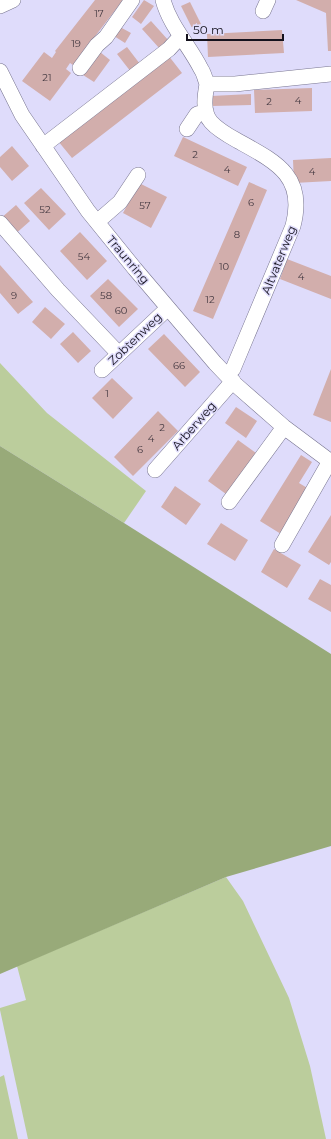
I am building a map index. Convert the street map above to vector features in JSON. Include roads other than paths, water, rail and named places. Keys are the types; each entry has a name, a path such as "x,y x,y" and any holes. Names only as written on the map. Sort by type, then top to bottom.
{"street":[{"path":"0,6 13,0"},
{"path":"80,68 97,45 106,37 132,0"},
{"path":"163,0 180,36 202,69 207,84 205,96 206,111 197,114 187,129"},
{"path":"43,146 169,49 180,36"},
{"name":"Traunring","path":"0,71 22,115 88,211 168,308 230,378 284,427 331,462 282,545"},
{"path":"207,84 235,84 331,74"},
{"name":"Altvaterweg","path":"206,111 210,122 224,133 267,157 279,166 288,176 293,187 296,201 296,216 293,226 230,378"},
{"path":"97,222 120,202 138,175"},
{"path":"0,223 58,290 119,354"},
{"name":"Zobtenweg","path":"102,370 168,308"},
{"name":"Arberweg","path":"155,470 230,378"},
{"path":"229,502 284,427"}]}
